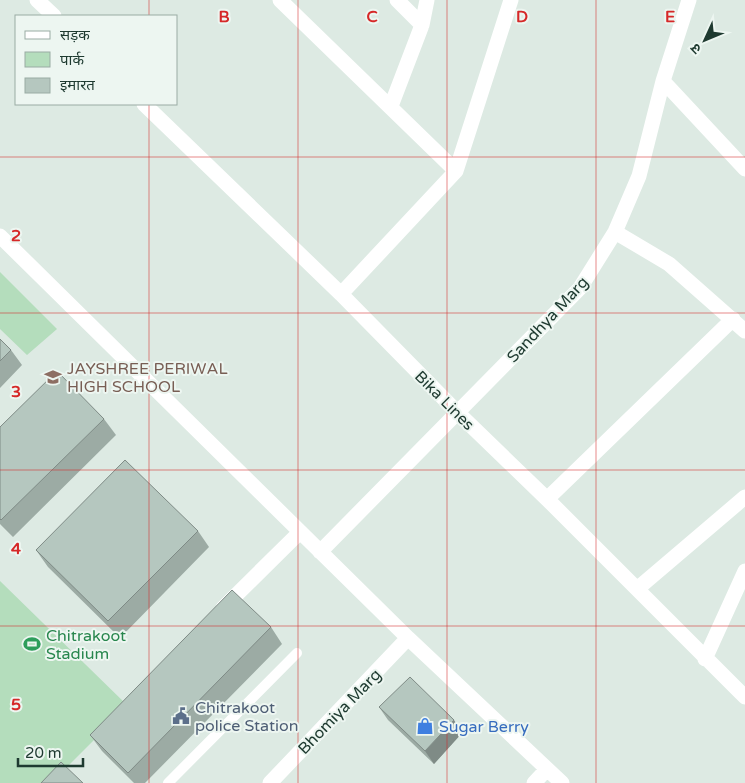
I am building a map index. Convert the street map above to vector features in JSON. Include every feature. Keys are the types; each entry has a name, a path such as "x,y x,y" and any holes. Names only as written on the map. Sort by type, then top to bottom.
{"street":[{"path":"37,0 53,15"},
{"path":"280,0 456,171"},
{"path":"397,0 422,25"},
{"path":"391,106 422,25 427,0"},
{"path":"341,294 456,171 511,0"},
{"name":"Sandhya Marg","path":"320,552 580,288 615,232 639,176 663,81 689,0"},
{"path":"663,81 745,169"},
{"name":"Bika Lines","path":"145,105 341,294 458,413 745,697"},
{"path":"615,232 668,264 745,331"},
{"path":"0,236 408,638 562,783"},
{"path":"547,499 732,319"},
{"path":"637,589 745,496"},
{"path":"212,620 300,532"},
{"path":"705,658 745,571"},
{"name":"Bhomiya Marg","path":"270,783 408,638"},
{"path":"534,783 547,769"}],"lane":[{"path":"168,783 297,652"}],"green space":[{"path":"0,272 57,329 27,355 0,329"},
{"name":"Chitrakoot Stadium","path":"0,581 128,706 51,783 0,783"}],"building":[{"path":"0,339 11,350 0,361"},
{"path":"57,371 104,419 1,520 0,427"},
{"path":"125,460 198,531 108,621 36,550"},
{"path":"232,590 271,627 128,773 90,735"},
{"name":"Sugar Berry","path":"410,677 454,720 425,751 379,707"},
{"path":"61,762 83,783 41,783"}],"place":[{"name":"JAYSHREE PERIWAL HIGH SCHOOL","path":"53,377"},
{"name":"Chitrakoot Stadium","path":"32,644"},
{"name":"Chitrakoot police Station","path":"181,716"},
{"name":"Sugar Berry","path":"425,726"}]}
